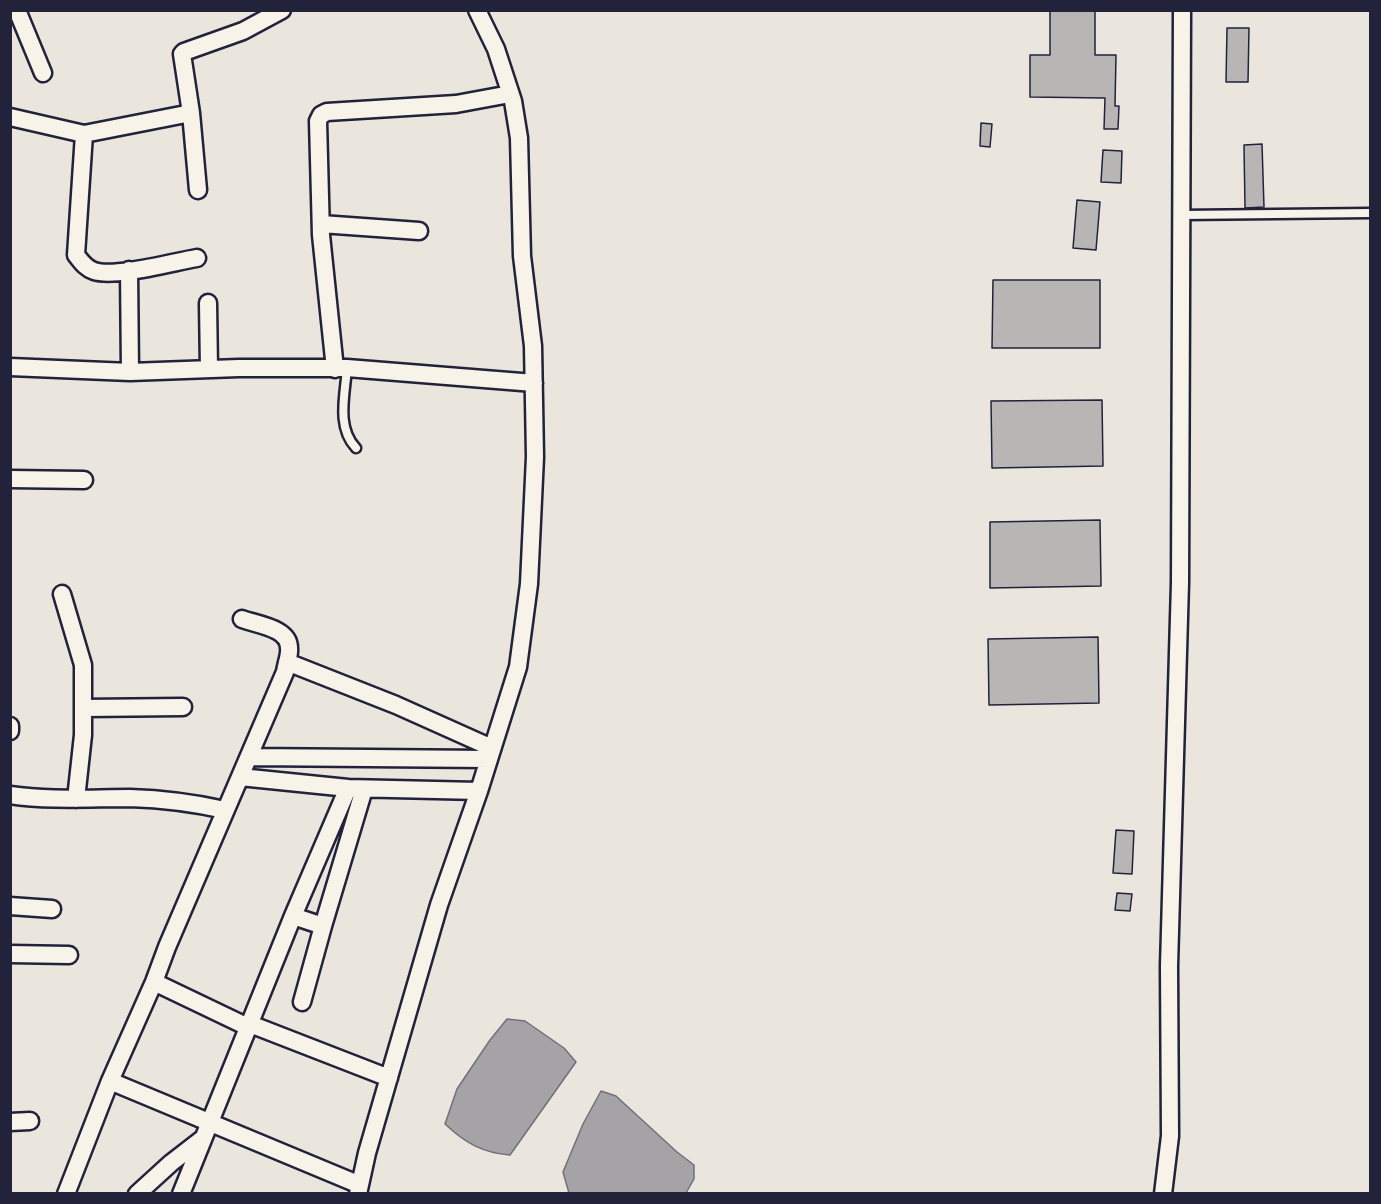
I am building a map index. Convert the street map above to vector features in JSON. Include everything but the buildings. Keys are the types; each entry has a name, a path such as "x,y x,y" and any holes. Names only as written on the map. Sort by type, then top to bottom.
{"street":[{"path":"10,13 17,10 43,73"},
{"path":"198,190 191,113 182,58 184,52 243,31 282,10"},
{"path":"110,1081 359,1189 439,905 479,791 518,667 529,584 535,457 534,346 522,256 519,138 510,94 496,49 477,10"},
{"path":"1163,1194 1170,1136 1169,966 1180,583 1182,10"},
{"path":"341,368 321,224 318,121 321,115 327,112 360,109 456,104 510,94"},
{"path":"10,117 84,134 191,113"},
{"path":"84,134 76,255 84,266 95,271 113,273 197,258"},
{"path":"321,224 418,231"},
{"path":"129,270 130,372"},
{"path":"208,303 209,369"},
{"path":"10,367 130,372 341,368 534,383"},
{"path":"10,479 84,480"},
{"path":"62,594 83,665 83,735 76,799"},
{"path":"66,1194 110,1081 285,672 290,649 284,633 242,619"},
{"path":"287,662 396,705 490,754"},
{"path":"83,708 183,707"},
{"path":"10,726 10,731"},
{"path":"249,757 490,754"},
{"path":"240,777 356,788 479,791"},
{"path":"180,1194 293,916 356,788"},
{"path":"302,1002 356,788"},
{"path":"10,795 35,799 131,798 188,802 225,810"},
{"path":"10,906 52,909"},
{"path":"293,916 323,926"},
{"path":"10,954 69,955"},
{"path":"154,982 249,1025 389,1078"},
{"path":"10,1122 30,1121"},
{"path":"137,1194 202,1139"}],"lane":[{"path":"1181,215 1371,213"},
{"path":"341,368 343,420 350,441 356,448"}],"shaded area":[{"path":"507,1019 525,1021 564,1048 576,1062 510,1155 491,1152 475,1146 445,1124 457,1089"},
{"path":"601,1091 616,1096 694,1165 694,1179 686,1193 569,1193 563,1172 583,1124"}]}
